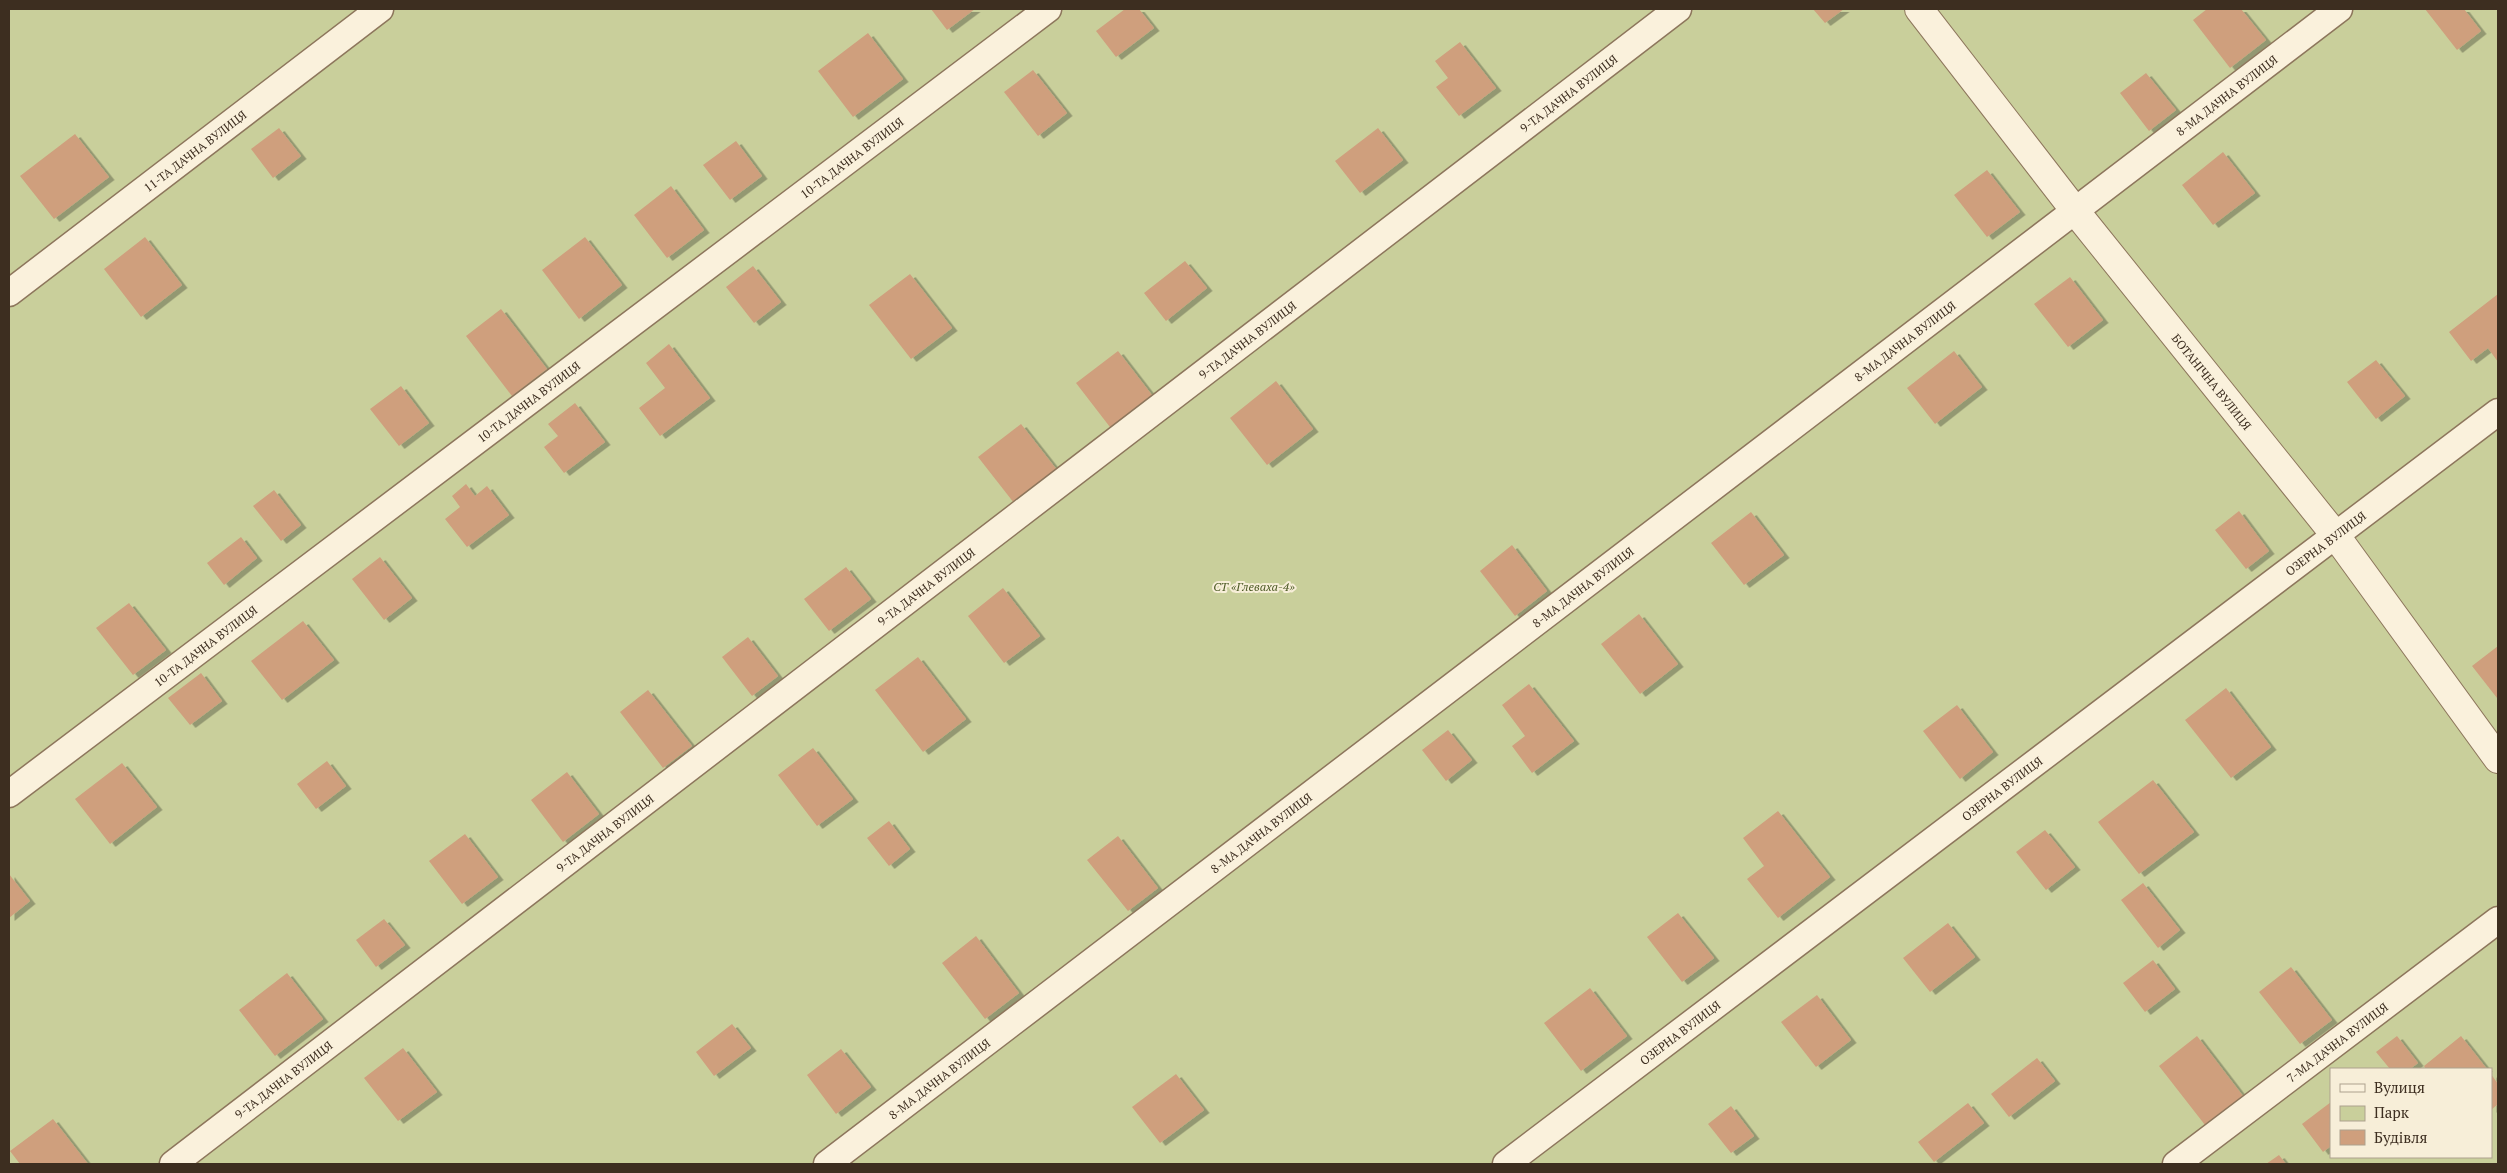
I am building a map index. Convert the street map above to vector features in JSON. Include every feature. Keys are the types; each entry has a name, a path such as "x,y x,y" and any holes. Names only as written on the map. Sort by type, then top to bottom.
{"street":[{"name":"БОТАНІЧНА ВУЛИЦЯ","path":"1919,9 2076,212 2336,536 2498,759"}],"lane":[{"name":"11-ТА ДАЧНА ВУЛИЦЯ","path":"9,292 380,9"},
{"name":"10-ТА ДАЧНА ВУЛИЦЯ","path":"9,794 1048,9"},
{"name":"9-ТА ДАЧНА ВУЛИЦЯ","path":"173,1164 1678,9"},
{"name":"8-МА ДАЧНА ВУЛИЦЯ","path":"827,1164 2076,212 2339,9"},
{"name":"ОЗЕРНА ВУЛИЦЯ","path":"1506,1164 2498,412"},
{"name":"7-МА ДАЧНА ВУЛИЦЯ","path":"2176,1164 2498,920"}],"green space":[{"name":"СТ «Глеваха-4»","path":"9,9 2498,9 2498,1164 9,1164"}],"building":[{"path":"931,9 975,9 947,30"},
{"path":"1125,9 1139,9 1154,28 1116,57 1096,31"},
{"path":"1813,9 1844,9 1825,23"},
{"path":"2207,9 2241,9 2266,40 2230,68 2193,20"},
{"path":"2425,9 2464,9 2481,31 2457,50"},
{"path":"868,33 903,79 853,117 818,71"},
{"path":"1460,42 1496,88 1459,116 1436,87 1448,78 1435,61"},
{"path":"1033,70 1067,113 1038,136 1004,92"},
{"path":"2146,73 2176,110 2149,131 2120,93"},
{"path":"279,128 301,156 273,178 251,149"},
{"path":"1378,128 1403,160 1360,193 1335,161"},
{"path":"75,134 109,177 54,219 20,176"},
{"path":"736,141 762,176 730,200 703,165"},
{"path":"2223,152 2255,193 2213,225 2182,185"},
{"path":"1987,170 2020,212 1987,237 1954,195"},
{"path":"671,186 704,230 667,258 634,215"},
{"path":"145,237 182,285 141,317 104,269"},
{"path":"585,237 622,285 579,319 542,270"},
{"path":"1185,261 1207,288 1166,321 1144,293"},
{"path":"753,266 781,302 754,323 726,287"},
{"path":"910,274 952,328 911,359 869,305"},
{"path":"2070,277 2103,320 2068,347 2034,304"},
{"path":"2498,294 2498,362 2488,348 2471,361 2449,332"},
{"path":"501,309 547,369 512,396 466,336"},
{"path":"669,344 710,398 660,436 639,408 665,388 646,363"},
{"path":"1118,351 1155,399 1113,431 1076,383"},
{"path":"1954,351 1982,387 1935,424 1907,388"},
{"path":"2376,360 2405,396 2376,419 2347,382"},
{"path":"1276,381 1313,429 1267,465 1230,418"},
{"path":"401,386 429,423 399,446 370,409"},
{"path":"575,403 605,442 564,473 544,447 558,436 548,424"},
{"path":"1021,424 1057,470 1014,503 978,457"},
{"path":"466,484 475,496 487,486 509,515 467,547 445,519 460,507 452,496"},
{"path":"274,490 301,525 281,541 253,506"},
{"path":"2239,511 2269,551 2246,569 2215,530"},
{"path":"1751,512 1784,555 1744,585 1711,543"},
{"path":"241,537 257,558 224,585 207,563"},
{"path":"1512,545 1547,591 1515,616 1480,571"},
{"path":"380,557 412,598 384,620 352,579"},
{"path":"846,567 871,599 829,631 804,599"},
{"path":"1003,588 1040,636 1004,663 968,616"},
{"path":"129,603 166,650 133,675 96,628"},
{"path":"1639,614 1678,664 1640,694 1601,644"},
{"path":"303,621 334,660 282,700 251,661"},
{"path":"748,637 778,676 752,696 722,657"},
{"path":"2498,646 2498,697 2497,698 2472,666"},
{"path":"918,657 966,719 923,752 875,690"},
{"path":"201,673 222,701 190,725 168,698"},
{"path":"1529,684 1574,741 1532,773 1512,746 1525,736 1502,705"},
{"path":"2226,688 2271,747 2231,778 2185,720"},
{"path":"648,690 692,746 663,768 620,712"},
{"path":"1957,705 1993,752 1960,779 1923,731"},
{"path":"1448,730 1472,760 1446,781 1422,750"},
{"path":"813,748 853,799 817,826 778,775"},
{"path":"327,761 346,786 316,809 297,784"},
{"path":"122,763 157,807 110,844 75,799"},
{"path":"567,772 599,814 563,842 531,800"},
{"path":"2153,780 2194,832 2139,874 2098,822"},
{"path":"1778,811 1830,877 1778,918 1747,879 1764,866 1743,838"},
{"path":"889,821 910,849 889,866 867,838"},
{"path":"2045,830 2075,867 2046,890 2016,852"},
{"path":"465,834 498,877 462,904 429,861"},
{"path":"1118,836 1158,888 1128,911 1087,860"},
{"path":"9,874 30,901 9,918"},
{"path":"2143,883 2180,930 2158,948 2121,900"},
{"path":"1678,913 1714,958 1682,982 1647,937"},
{"path":"384,919 405,945 376,967 356,940"},
{"path":"1948,923 1975,957 1930,992 1903,958"},
{"path":"976,936 1019,993 985,1019 942,963"},
{"path":"2153,960 2175,989 2145,1012 2123,983"},
{"path":"2291,967 2332,1020 2300,1044 2259,992"},
{"path":"287,973 323,1019 275,1056 239,1010"},
{"path":"1590,988 1627,1036 1581,1071 1544,1023"},
{"path":"1817,995 1851,1040 1816,1067 1781,1022"},
{"path":"732,1024 751,1048 714,1076 696,1052"},
{"path":"2197,1036 2243,1096 2205,1125 2159,1066"},
{"path":"2397,1036 2418,1063 2411,1068 2389,1068 2376,1052"},
{"path":"2461,1036 2486,1068 2425,1068 2424,1066"},
{"path":"403,1048 437,1092 398,1121 364,1078"},
{"path":"841,1049 871,1087 836,1114 807,1075"},
{"path":"2037,1058 2055,1081 2009,1117 1991,1094"},
{"path":"1176,1074 1204,1110 1160,1143 1132,1107"},
{"path":"2492,1075 2498,1084 2498,1104 2492,1109"},
{"path":"1968,1103 1984,1123 1934,1162 1918,1142"},
{"path":"2330,1103 2330,1147 2323,1152 2302,1124"},
{"path":"1731,1106 1754,1136 1731,1153 1708,1124"},
{"path":"53,1119 88,1164 20,1164 10,1151"},
{"path":"2279,1155 2286,1164 2266,1164"}]}
